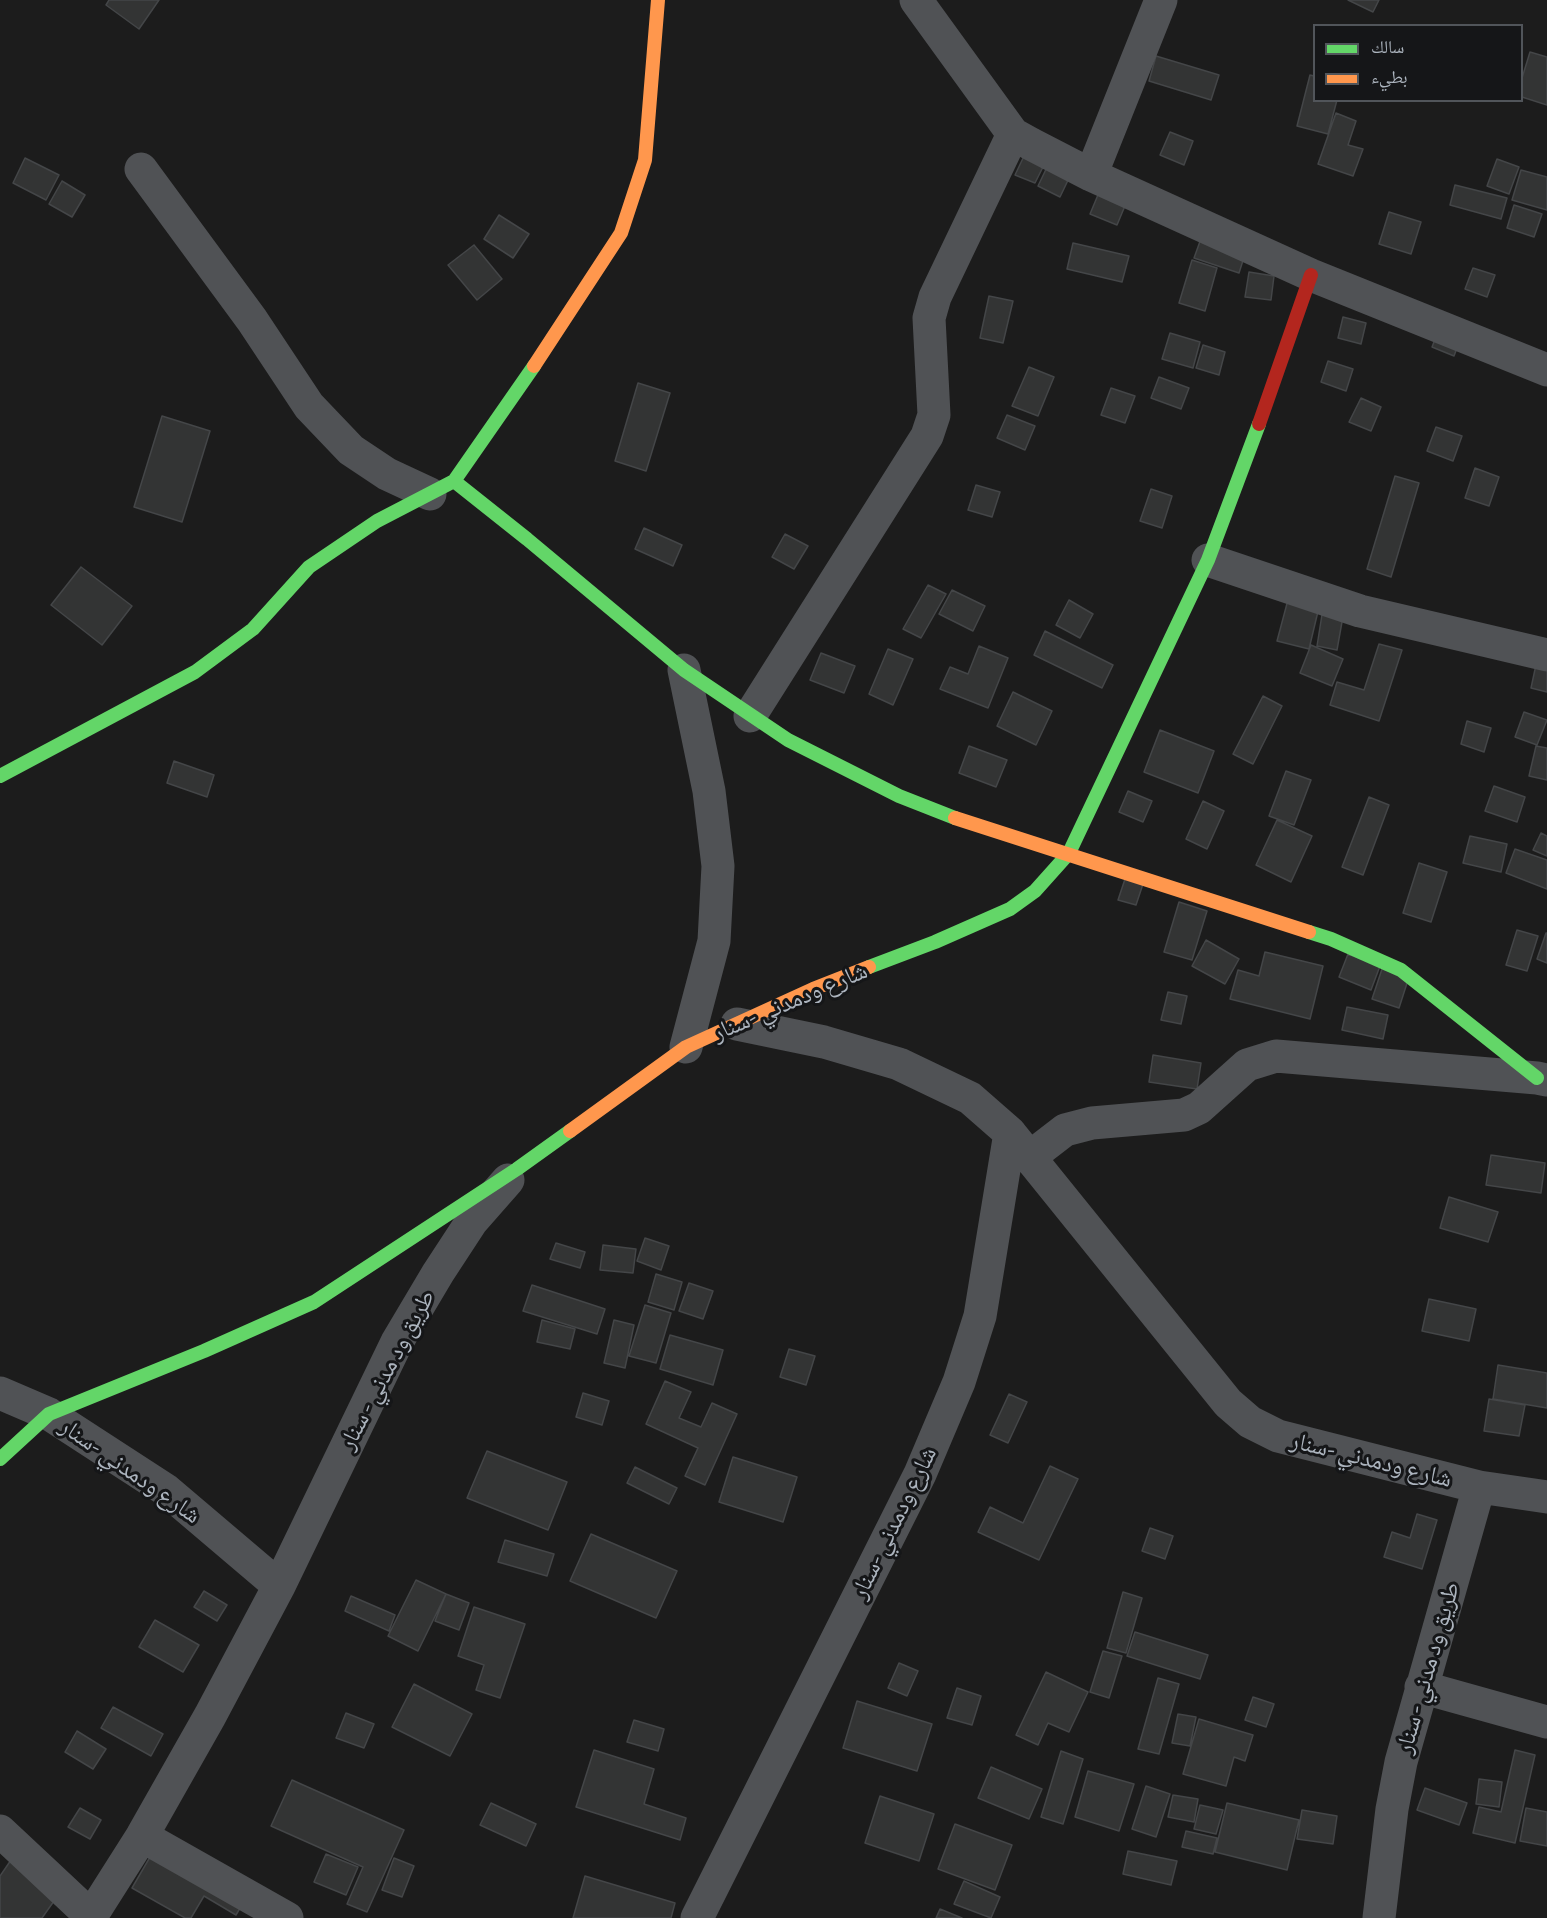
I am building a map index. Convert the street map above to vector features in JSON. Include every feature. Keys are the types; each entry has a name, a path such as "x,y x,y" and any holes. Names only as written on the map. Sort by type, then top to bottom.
{"street":[{"path":"0,776 195,672 253,629 309,567 377,521 442,488 522,384 621,233 645,160 658,0"},
{"path":"916,0 1013,134 1091,175 1311,275 1547,370"},
{"path":"1091,175 1161,0"},
{"path":"750,716 927,436 934,415 929,318 935,297 1013,134"},
{"path":"141,169 252,320 309,406 351,450 387,474 442,488 527,539 684,670 750,716 788,740 933,811 1331,939 1401,970 1542,1079"},
{"name":"شارع ودمدني -سنار","path":"49,1414 204,1351 314,1302 518,1169 686,1047 813,989 935,942 1010,909 1035,891 1069,853 1208,560 1311,275"},
{"path":"1208,560 1360,611 1547,656"},
{"path":"684,670 709,791 718,866 714,941 686,1047"},
{"path":"737,1024 824,1042 899,1064 970,1098 1020,1145 1092,1123 1184,1115 1199,1108 1246,1065 1276,1056 1542,1079"},
{"name":"شارع ودمدني -سنار","path":"1020,1145 1221,1395 1250,1422 1278,1436 1479,1487"},
{"name":"شارع ودمدني -سنار","path":"697,1918 920,1474 959,1382 980,1316 1020,1145"},
{"name":"طريق ود مدني - سنار","path":"91,1917 142,1836 210,1716 279,1586 397,1342 472,1221 518,1169"},
{"name":"شارع ودمدني -سنار","path":"0,1393 49,1414 166,1490 279,1586"},
{"path":"0,1459 49,1414"},
{"path":"1479,1487 1547,1497"},
{"name":"طريق ود مدني - سنار","path":"1379,1918 1392,1809 1401,1762 1479,1487"},
{"path":"1421,1687 1547,1722"},
{"path":"0,1831 91,1917"},
{"path":"142,1836 287,1918"}],"building":[{"path":"109,0 159,0 139,29 106,5"},
{"path":"1348,0 1379,0 1373,12"},
{"path":"1530,52 1547,57 1547,105 1523,97 1523,75"},
{"path":"1156,56 1219,75 1211,100 1149,81"},
{"path":"1310,75 1313,76 1313,102 1336,102 1328,134 1297,126"},
{"path":"1336,113 1356,121 1348,145 1363,149 1353,176 1318,164"},
{"path":"1170,132 1193,141 1184,165 1160,155"},
{"path":"1025,154 1045,163 1035,183 1015,175"},
{"path":"25,158 59,175 46,200 13,183"},
{"path":"1497,159 1519,167 1509,194 1487,186"},
{"path":"1049,163 1071,174 1060,197 1038,186"},
{"path":"1521,170 1547,177 1547,210 1512,200"},
{"path":"62,181 85,195 72,217 49,204"},
{"path":"1455,185 1507,198 1501,219 1450,205"},
{"path":"1100,190 1127,201 1117,225 1090,214"},
{"path":"1514,205 1542,214 1534,237 1507,228"},
{"path":"1389,212 1421,222 1411,254 1379,244"},
{"path":"499,215 529,234 513,258 484,239"},
{"path":"1203,233 1247,248 1239,273 1194,258"},
{"path":"1073,243 1129,256 1122,282 1067,269"},
{"path":"474,245 502,279 477,300 448,265"},
{"path":"1192,260 1217,268 1205,311 1179,303"},
{"path":"1473,268 1495,275 1487,297 1465,289"},
{"path":"1249,272 1274,276 1271,300 1245,297"},
{"path":"989,296 1013,301 1003,343 980,338"},
{"path":"1343,317 1366,323 1361,344 1338,338"},
{"path":"1441,324 1463,332 1454,356 1432,347"},
{"path":"1170,333 1200,342 1193,368 1162,359"},
{"path":"1203,345 1225,352 1219,375 1196,368"},
{"path":"1328,361 1353,369 1346,391 1321,382"},
{"path":"1029,367 1054,377 1038,416 1012,406"},
{"path":"1159,377 1189,388 1181,409 1151,398"},
{"path":"638,383 670,393 646,471 615,461"},
{"path":"1111,388 1135,396 1125,423 1101,415"},
{"path":"1361,398 1381,407 1371,431 1349,422"},
{"path":"1007,415 1035,426 1025,450 997,438"},
{"path":"162,416 210,431 182,522 134,507"},
{"path":"1436,427 1462,436 1453,461 1427,451"},
{"path":"1475,468 1499,477 1489,506 1465,498"},
{"path":"1395,476 1419,483 1391,577 1367,569"},
{"path":"976,485 1000,492 992,517 968,510"},
{"path":"1151,489 1172,496 1162,528 1140,521"},
{"path":"644,528 682,545 673,566 635,549"},
{"path":"785,534 808,546 794,569 772,557"},
{"path":"81,567 132,606 102,645 51,605"},
{"path":"928,585 946,594 921,638 903,629"},
{"path":"952,590 985,606 973,631 939,614"},
{"path":"1289,596 1320,603 1309,649 1277,641"},
{"path":"1069,600 1093,614 1080,638 1056,625"},
{"path":"1324,602 1345,605 1337,650 1317,646"},
{"path":"1045,631 1113,665 1102,688 1034,655"},
{"path":"1379,644 1402,650 1379,721 1330,705 1337,682 1364,690"},
{"path":"1311,645 1343,659 1332,686 1300,673"},
{"path":"979,646 1008,658 988,708 940,689 950,667 968,674"},
{"path":"888,649 913,659 893,705 869,694"},
{"path":"821,653 855,666 844,693 810,680"},
{"path":"1537,660 1547,662 1547,692 1531,688"},
{"path":"1013,692 1052,711 1036,745 997,726"},
{"path":"1263,696 1282,706 1253,764 1233,754"},
{"path":"1524,712 1547,720 1537,745 1515,737"},
{"path":"1467,721 1491,728 1484,752 1461,744"},
{"path":"1160,730 1214,751 1198,793 1144,772"},
{"path":"969,746 1007,760 996,787 959,773"},
{"path":"1536,746 1547,748 1547,780 1529,776"},
{"path":"174,761 214,775 207,797 167,783"},
{"path":"1286,771 1311,780 1294,825 1269,816"},
{"path":"1494,786 1525,797 1517,822 1485,811"},
{"path":"1128,791 1152,801 1143,822 1119,812"},
{"path":"1369,797 1389,805 1363,875 1342,867"},
{"path":"1203,801 1224,811 1207,849 1186,839"},
{"path":"1277,820 1312,836 1291,882 1256,865"},
{"path":"1541,833 1547,836 1547,856 1533,850"},
{"path":"1470,836 1507,844 1501,872 1463,863"},
{"path":"1515,849 1547,860 1547,889 1506,873"},
{"path":"1419,863 1447,872 1431,922 1403,913"},
{"path":"1127,873 1145,878 1136,905 1118,900"},
{"path":"1179,902 1207,911 1192,960 1164,952"},
{"path":"1517,930 1538,936 1527,971 1506,965"},
{"path":"1547,933 1547,963 1537,959"},
{"path":"1206,940 1239,959 1225,984 1192,966"},
{"path":"1265,952 1323,966 1310,1019 1230,999 1238,970 1259,976"},
{"path":"1348,954 1380,966 1371,990 1339,977"},
{"path":"1382,969 1409,977 1399,1008 1372,999"},
{"path":"1168,992 1187,996 1181,1024 1161,1020"},
{"path":"1347,1007 1388,1015 1383,1039 1342,1030"},
{"path":"1153,1055 1201,1063 1197,1089 1149,1082"},
{"path":"1491,1155 1545,1163 1541,1193 1486,1185"},
{"path":"1449,1197 1498,1212 1488,1242 1440,1228"},
{"path":"645,1238 669,1246 661,1270 637,1261"},
{"path":"556,1243 585,1252 580,1268 550,1259"},
{"path":"603,1245 636,1249 633,1273 600,1270"},
{"path":"656,1274 682,1282 674,1310 648,1302"},
{"path":"689,1283 713,1291 703,1319 679,1311"},
{"path":"532,1285 605,1309 597,1334 523,1311"},
{"path":"1429,1299 1476,1309 1469,1341 1422,1331"},
{"path":"645,1305 671,1313 656,1363 629,1356"},
{"path":"542,1320 575,1329 570,1349 537,1342"},
{"path":"614,1320 634,1325 625,1368 604,1363"},
{"path":"670,1335 723,1350 713,1385 660,1369"},
{"path":"789,1349 815,1356 806,1385 780,1377"},
{"path":"1498,1365 1547,1373 1547,1408 1493,1399"},
{"path":"665,1381 691,1392 679,1418 701,1427 712,1403 737,1414 705,1485 685,1476 698,1448 646,1424"},
{"path":"583,1393 609,1401 602,1425 576,1417"},
{"path":"1009,1394 1027,1402 1008,1443 990,1435"},
{"path":"1489,1399 1525,1405 1519,1436 1484,1431"},
{"path":"487,1451 567,1482 548,1530 467,1498"},
{"path":"733,1457 797,1477 783,1522 719,1502"},
{"path":"1050,1466 1078,1479 1039,1560 978,1532 990,1507 1023,1523"},
{"path":"635,1467 677,1488 669,1504 627,1483"},
{"path":"1417,1514 1437,1520 1422,1569 1384,1557 1392,1532 1410,1538"},
{"path":"1150,1528 1173,1536 1165,1559 1142,1551"},
{"path":"591,1534 677,1571 656,1618 570,1581"},
{"path":"505,1540 554,1554 547,1576 498,1562"},
{"path":"416,1580 446,1594 418,1651 388,1636"},
{"path":"204,1591 227,1605 217,1621 194,1607"},
{"path":"1123,1592 1142,1598 1126,1653 1107,1648"},
{"path":"446,1594 469,1603 459,1630 435,1621"},
{"path":"351,1596 395,1615 389,1631 345,1611"},
{"path":"474,1607 525,1624 500,1698 476,1690 484,1665 458,1656"},
{"path":"155,1620 199,1645 183,1672 139,1647"},
{"path":"1135,1632 1208,1655 1200,1679 1127,1656"},
{"path":"1103,1651 1122,1656 1109,1698 1090,1692"},
{"path":"899,1663 918,1671 907,1696 888,1688"},
{"path":"1046,1672 1088,1692 1069,1732 1048,1723 1038,1745 1016,1735"},
{"path":"1158,1678 1179,1684 1159,1754 1138,1749"},
{"path":"414,1684 472,1714 450,1756 392,1727"},
{"path":"957,1688 981,1696 972,1725 947,1718"},
{"path":"1253,1697 1274,1704 1266,1727 1245,1720"},
{"path":"857,1701 932,1724 917,1771 843,1748"},
{"path":"113,1707 163,1734 151,1756 101,1728"},
{"path":"346,1713 374,1724 364,1748 336,1738"},
{"path":"1178,1714 1196,1717 1190,1746 1172,1743"},
{"path":"1199,1719 1253,1735 1245,1761 1234,1757 1226,1786 1183,1774"},
{"path":"634,1720 664,1729 658,1751 627,1742"},
{"path":"77,1731 106,1749 93,1769 65,1752"},
{"path":"594,1750 654,1769 644,1804 686,1818 680,1840 576,1807"},
{"path":"1515,1750 1535,1755 1515,1843 1473,1833 1479,1807 1501,1812"},
{"path":"1061,1751 1083,1759 1063,1824 1041,1817"},
{"path":"991,1767 1042,1789 1029,1819 978,1798"},
{"path":"1088,1771 1134,1784 1119,1831 1075,1817"},
{"path":"1479,1779 1502,1782 1499,1807 1476,1804"},
{"path":"292,1780 404,1830 367,1912 347,1904 363,1867 271,1826"},
{"path":"1146,1786 1170,1794 1156,1837 1132,1829"},
{"path":"1425,1788 1467,1803 1459,1825 1417,1810"},
{"path":"1173,1795 1198,1799 1194,1822 1168,1817"},
{"path":"880,1796 934,1814 919,1861 865,1843"},
{"path":"491,1803 536,1824 526,1846 480,1825"},
{"path":"1227,1803 1299,1820 1287,1870 1215,1852"},
{"path":"1200,1805 1223,1810 1216,1834 1194,1829"},
{"path":"80,1808 101,1820 90,1839 68,1827"},
{"path":"1526,1808 1547,1812 1547,1846 1520,1841"},
{"path":"1302,1810 1337,1816 1333,1844 1297,1839"},
{"path":"955,1824 1012,1845 995,1890 938,1869"},
{"path":"1186,1831 1217,1838 1213,1854 1182,1847"},
{"path":"157,1845 247,1896 236,1915 204,1896 191,1918 185,1918 132,1888"},
{"path":"1128,1851 1177,1861 1171,1885 1123,1874"},
{"path":"326,1854 358,1867 346,1895 314,1882"},
{"path":"394,1858 414,1866 402,1897 382,1890"},
{"path":"11,1860 59,1894 42,1918 0,1918 0,1876"},
{"path":"585,1876 675,1903 671,1918 573,1918"},
{"path":"964,1881 1000,1897 991,1918 954,1904"},
{"path":"940,1909 962,1918 936,1918"}],"traffic: fast":[{"path":"0,776 195,672 253,629 309,567 377,521 454,481 534,366"},
{"path":"869,967 935,942 1010,909 1035,891 1069,853 1208,560 1259,424"},
{"path":"454,481 684,670 788,740 899,796 955,818"},
{"path":"1309,932 1331,939 1401,970 1537,1078"},
{"path":"0,1459 49,1414 204,1351 314,1302 517,1169 570,1131"}],"traffic: slow":[{"path":"534,366 621,233 645,160 658,0"},
{"path":"955,818 1309,932"},
{"path":"570,1131 686,1047 813,989 869,967"}],"traffic: jam":[{"path":"1259,424 1311,275"}]}
